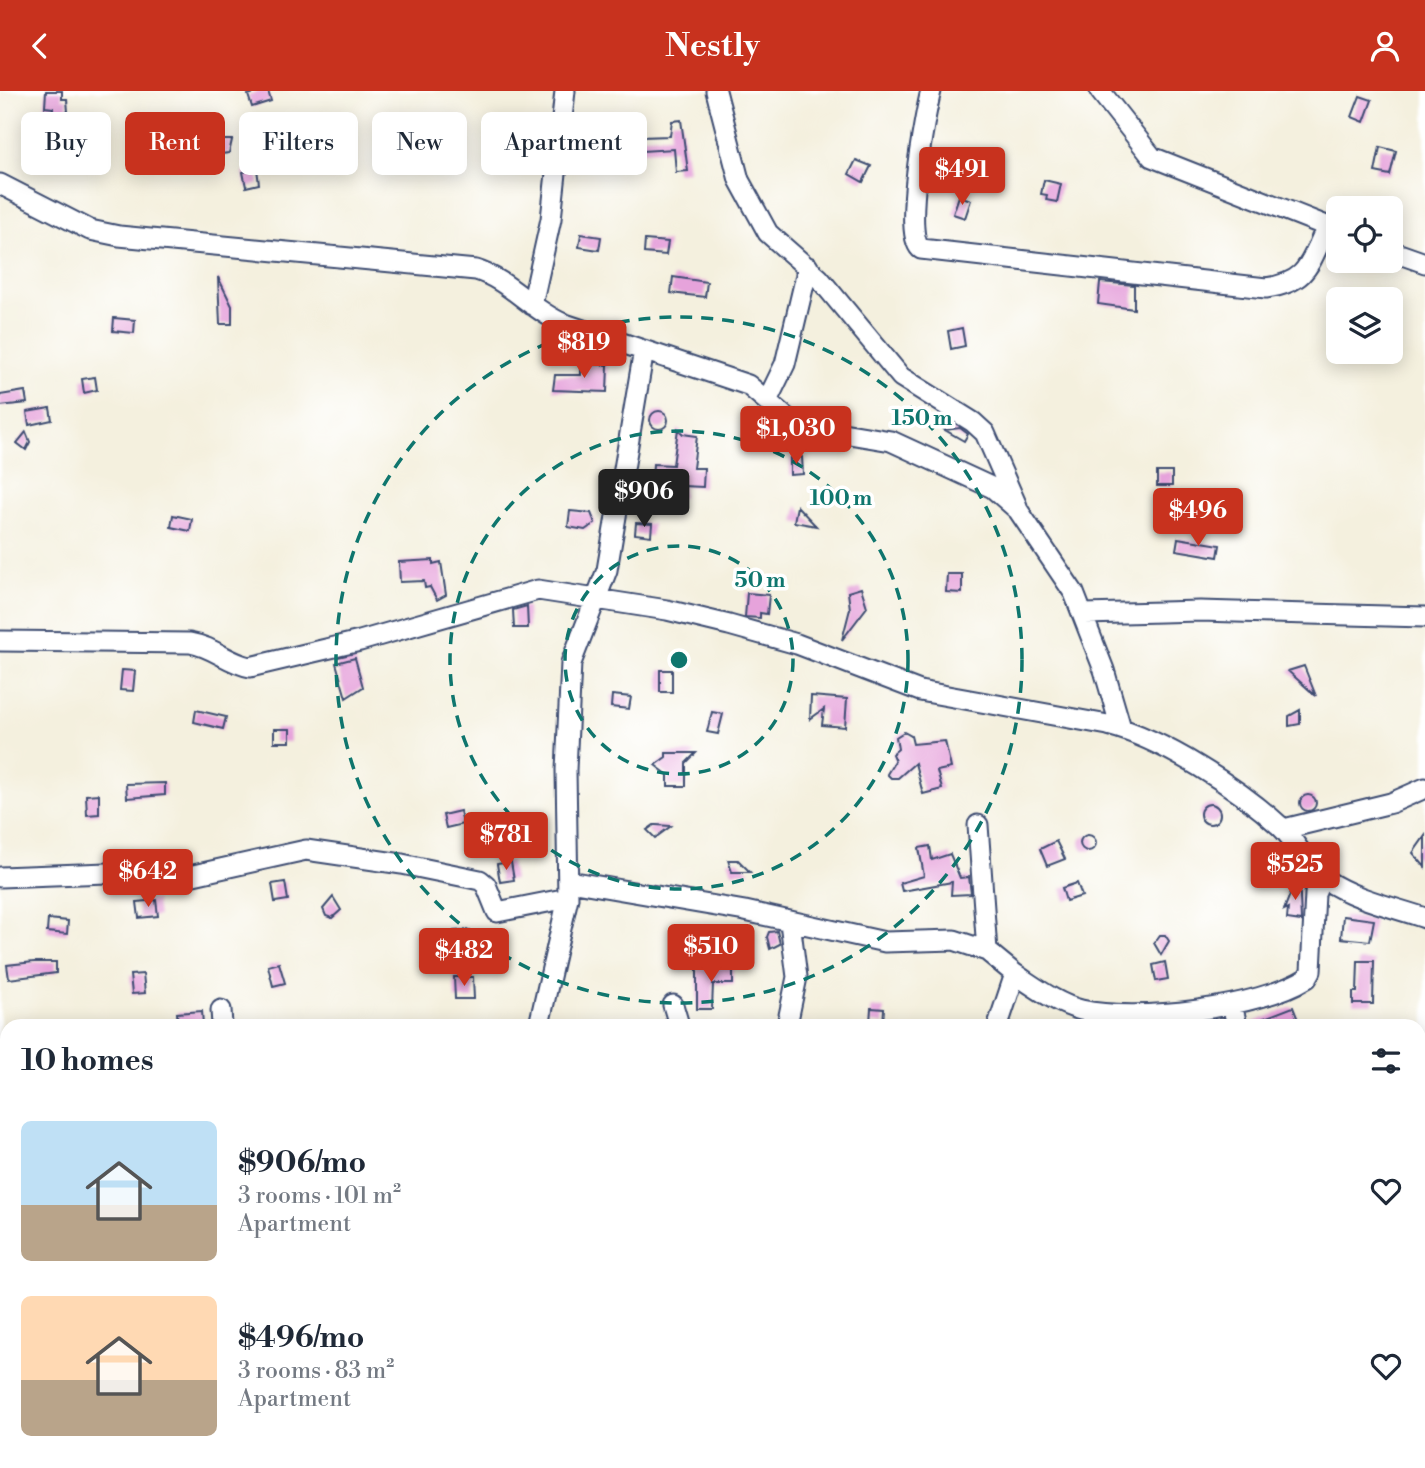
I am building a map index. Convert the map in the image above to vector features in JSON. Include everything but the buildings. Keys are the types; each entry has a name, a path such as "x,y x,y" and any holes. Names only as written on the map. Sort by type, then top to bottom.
{"street":[{"path":"532,306 551,219 565,91"},
{"path":"716,91 732,160 762,225 808,267 901,377 973,422 985,433 1018,510 1074,593 1084,614 1121,728"},
{"path":"931,91 916,188 913,238 921,249 1266,288 1294,282 1306,271 1326,240"},
{"path":"1100,91 1152,157 1326,226"},
{"path":"0,184 90,230 119,236 476,270 496,276 532,306 562,323 748,384 795,425 891,440 981,481 1018,510"},
{"path":"1403,255 1425,263"},
{"path":"767,401 785,364 808,267"},
{"path":"540,1019 569,890 568,686 571,663 596,600 612,542 644,349"},
{"path":"0,641 190,643 208,646 239,665 250,667 360,641 522,592 538,590 667,610 797,645 920,691 1121,728 1231,787 1284,829 1322,878 1339,888 1425,918"},
{"path":"1084,614 1186,611 1425,617"},
{"path":"1284,829 1391,803 1425,788"},
{"path":"978,825 986,951"},
{"path":"0,877 107,873 189,876 306,851 402,864 480,880 486,885 497,912 569,890 745,911 886,942 954,940 986,951 1048,995 1080,1010 1110,1013 1181,1011 1232,1005 1307,978 1311,971 1315,894 1322,878"},
{"path":"788,1019 797,977 790,922"},
{"path":"1000,1019 1015,974"},
{"path":"673,1005 677,1019"},
{"path":"1232,1005 1236,1019"}]}
